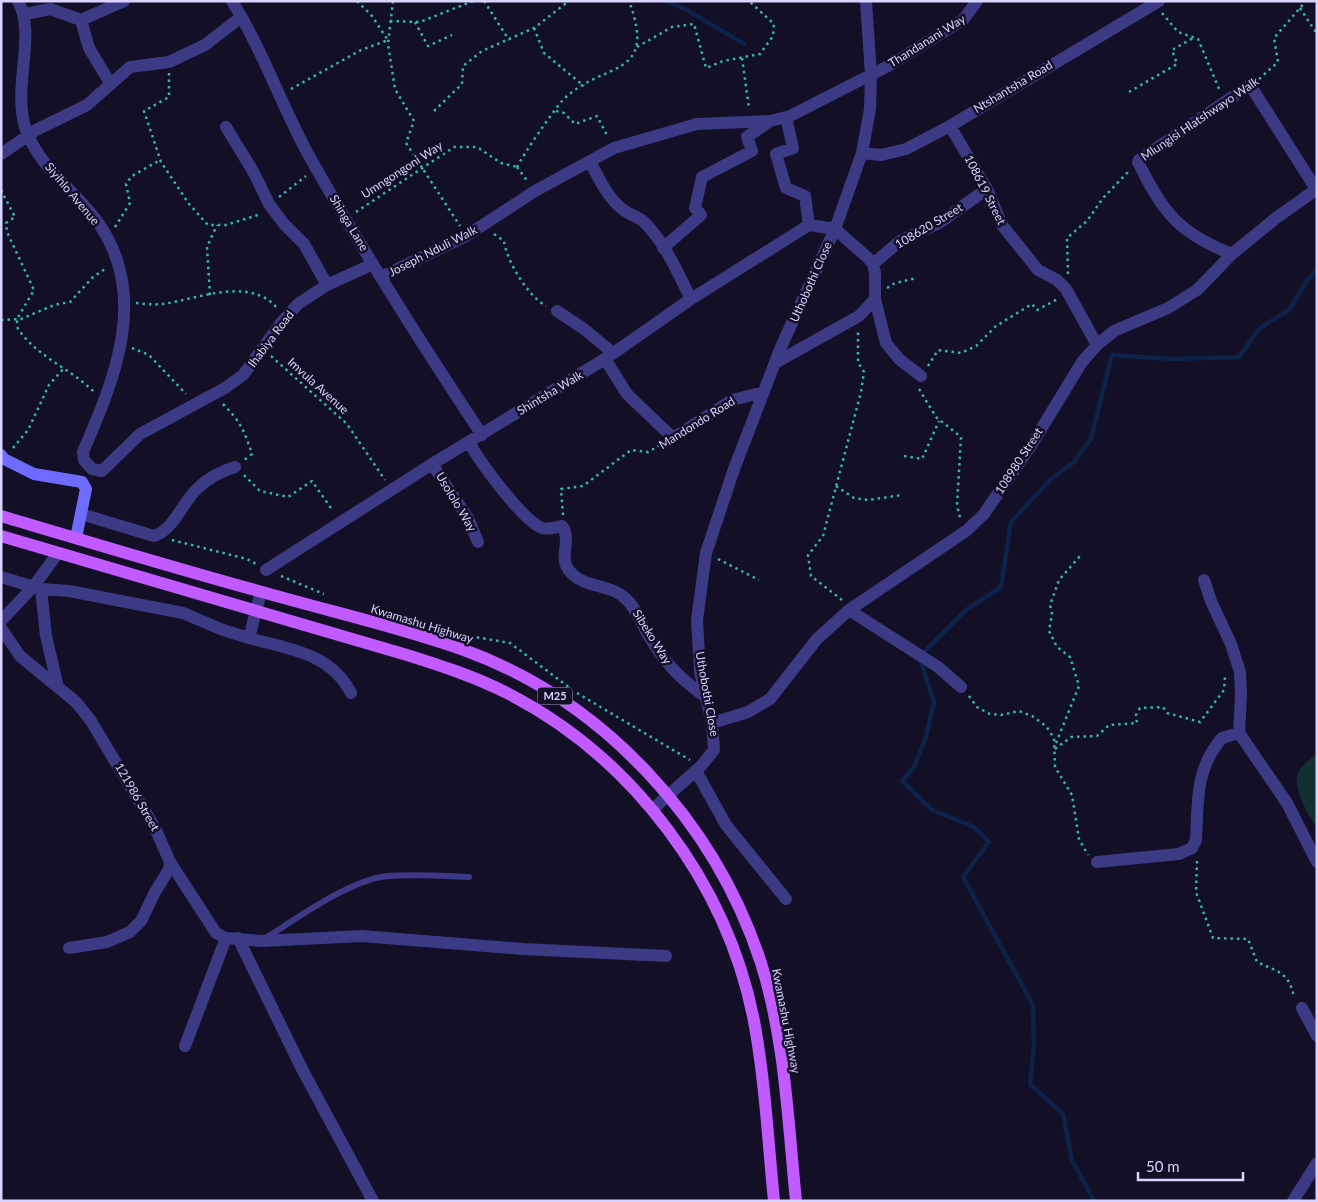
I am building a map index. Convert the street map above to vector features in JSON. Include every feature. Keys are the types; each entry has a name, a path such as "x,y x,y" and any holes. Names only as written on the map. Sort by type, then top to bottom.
{"main road":[{"name":"Kwamashu Highway","path":"1,516 464,650 509,670 571,706 608,734 668,796 707,849 744,917 761,965 770,1002 783,1079 796,1201"},
{"name":"M25","path":"1,536 416,658 470,676 509,694 570,732 598,754 653,809 702,880 731,943 754,1020 774,1201"},
{"path":"762,1082 783,1079"}],"street":[{"path":"18,1 25,14 50,10 81,20 124,1"},
{"name":"Shinga Lane","path":"232,1 316,168 423,346 482,435"},
{"name":"Uthobothi Close","path":"653,809 696,771 714,750 712,723 700,672 697,620 706,553 734,469 775,363 835,229 862,153 870,109 871,75 866,1"},
{"name":"Thandanani Way","path":"871,75 963,20 977,1"},
{"name":"Ntshantsha Road","path":"862,153 881,155 894,153 950,126 1158,1"},
{"name":"Siyihlo Avenue","path":"25,14 20,100 28,136 52,171 97,221 117,260 126,296 121,344 104,403 83,452 84,460 92,469"},
{"path":"1,154 56,118 86,105 130,67 146,63 169,62 205,45 241,16"},
{"path":"81,20 89,48 110,83"},
{"name":"Joseph Nduli Walk","path":"381,278 466,236 535,191 614,148 697,124 770,121 786,117 871,75"},
{"path":"1250,86 1316,189"},
{"name":"Mlungisi Hlatshwayo Walk","path":"1138,162 1250,86"},
{"path":"786,117 793,148 776,154 786,188 805,196 809,224 835,229 873,264 876,279 875,299 886,343 899,359 921,376"},
{"path":"663,248 702,215 695,208 702,177 752,151 747,137 770,121"},
{"name":"108619 Street","path":"950,126 987,189 1006,231 1038,270 1057,280 1066,289 1097,345"},
{"path":"226,127 254,173 269,204 284,224 304,244 327,285"},
{"path":"590,161 607,191 625,211 644,221 663,248 692,299"},
{"path":"1138,162 1157,198 1171,218 1191,236 1232,254"},
{"name":"108620 Street","path":"873,264 900,241 939,222 987,189"},
{"name":"108980 Street","path":"712,723 748,712 770,699 817,639 849,610 966,531 984,514 1032,444 1082,362 1097,345 1114,332 1168,308 1197,290 1232,254 1276,218 1316,189"},
{"name":"Shintsha Walk","path":"266,570 432,464 609,356 692,299 809,224"},
{"name":"Ihabiya Road","path":"92,469 102,471 140,434 161,421 196,404 243,375 298,304 327,285 373,264"},
{"path":"775,363 858,316 875,299"},
{"path":"558,311 589,332 609,356 627,394 669,436 674,438"},
{"name":"Mandondo Road","path":"674,438 732,400 764,392"},
{"path":"469,442 481,465 500,488 536,524 546,529 562,526"},
{"path":"3,457 34,474 82,482 86,489 76,538"},
{"name":"Usololo Way","path":"432,464 468,518 478,542"},
{"path":"81,514 154,536 166,530 199,486 214,476 235,467"},
{"name":"Sibeko Way","path":"562,526 567,538 565,562 574,576 582,582 624,597 632,606 670,667 706,697"},
{"path":"1,621 37,588 58,553"},
{"path":"1,577 37,588 69,591 188,614 223,630 307,653 325,662 345,680 352,693"},
{"path":"1204,580 1210,601 1234,649 1240,672 1239,733 1287,803 1317,862"},
{"path":"37,588 58,687"},
{"path":"249,638 260,592"},
{"path":"849,610 938,667 961,687"},
{"name":"121986 Street","path":"1,628 20,656 76,702 106,745 155,828 170,862 216,933 232,938"},
{"path":"1097,862 1179,854 1192,848 1196,840 1200,779 1203,768 1222,738 1239,733"},
{"path":"696,771 726,825 786,899"},
{"path":"69,948 107,942 130,932 141,921 169,869 170,862"},
{"path":"232,938 261,941 362,936 513,949 666,956"},
{"path":"185,1046 232,938"},
{"path":"232,938 373,1201"},
{"path":"1302,1008 1317,1036"},
{"path":"1293,1201 1317,1163"}],"lane":[{"path":"261,941 330,899 367,881 387,876 469,877"}],"path":[{"path":"357,1 372,16 388,40"},
{"path":"393,1 388,40 395,89 414,121 406,143 466,236"},
{"path":"390,21 415,22 432,19 473,1"},
{"path":"484,1 509,40"},
{"path":"434,111 462,84 463,66 482,51 534,28 569,1"},
{"path":"629,1 636,19 637,47"},
{"path":"535,191 517,167 563,101 584,86 626,64 637,47 672,27 694,24 706,68 723,61 760,54 773,36 774,24 749,1"},
{"path":"1158,1 1160,10 1178,32 1198,39 1226,104"},
{"name":"Mlungisi Hlatshwayo Walk","path":"1250,86 1277,65 1279,60 1273,40 1306,1"},
{"path":"1300,8 1317,34"},
{"path":"415,22 428,46 452,34"},
{"path":"534,28 544,54 584,86"},
{"path":"1129,92 1176,65 1177,61 1171,52 1172,50 1195,37"},
{"path":"280,94 361,50 388,40"},
{"path":"742,58 751,121"},
{"path":"169,62 169,97 144,111 160,160 189,204 208,224 226,225 263,214 269,204 293,188 316,168"},
{"path":"556,111 564,113 575,124 596,116 614,148"},
{"name":"Umngongoni Way","path":"346,219 454,147 477,147 501,163 517,167"},
{"path":"105,235 118,225 130,203 126,184 132,176 160,160"},
{"name":"Mlungisi Hlatshwayo Walk","path":"1066,289 1069,273 1067,238 1087,221 1103,198 1138,162"},
{"path":"1,190 15,217 6,223 7,232 34,290 17,319 17,327 20,333 47,358 73,373 104,403"},
{"path":"210,295 207,247 217,225"},
{"path":"483,225 504,242 506,256 536,301 558,311"},
{"path":"1,320 17,319 54,305 70,302 93,277 117,260"},
{"path":"875,299 890,286 917,278"},
{"path":"966,531 957,505 961,437 939,421 919,391 921,376 938,350 961,353 976,346 996,326 1017,311 1032,304 1036,310 1051,304 1065,294 1066,289"},
{"path":"125,303 161,304 228,291 254,293 271,300 278,308 281,324"},
{"path":"849,610 842,600 811,576 808,555 823,536 864,372 858,362 858,316"},
{"path":"121,344 149,355 196,404"},
{"name":"Imvula Avenue","path":"262,349 347,424 392,490"},
{"path":"3,457 28,430 49,385 64,368"},
{"path":"213,394 238,419 252,454 235,467 260,491 288,497 312,481 341,523"},
{"path":"904,456 922,458 939,421"},
{"name":"Mandondo Road","path":"562,526 561,489 583,486 631,450 648,452 674,438"},
{"path":"836,486 854,498 868,500 902,495"},
{"path":"154,536 247,559 266,570"},
{"path":"706,553 759,580"},
{"path":"1080,556 1059,580 1050,605 1052,614 1049,631 1057,648 1070,657 1079,686 1056,744 1055,767 1072,795 1079,839 1087,855 1097,862"},
{"path":"1055,749 1070,737 1097,736 1109,725 1136,723 1136,715 1140,708 1163,707 1167,713 1200,722 1224,690 1225,676 1240,672"},
{"path":"961,687 977,707 990,714 1001,715 1019,711 1032,716 1046,726 1056,744"},
{"path":"1192,848 1197,859 1196,892 1214,938 1248,939 1257,962 1285,974 1292,986 1295,1000 1302,1008"}],"green space":[{"path":"1317,754 1317,828 1299,793 1297,778 1302,766"}],"waterway":[{"path":"666,1 687,10 744,44"},
{"path":"1094,1201 1072,1160 1063,1114 1030,1084 1034,1047 1033,1005 963,877 989,842 974,827 932,810 902,781 914,767 926,737 934,702 920,659 923,653 966,610 1001,587 1011,522 1050,480 1074,462 1091,439 1112,355 1171,359 1239,357 1260,328 1289,310 1308,279 1317,269"}]}
